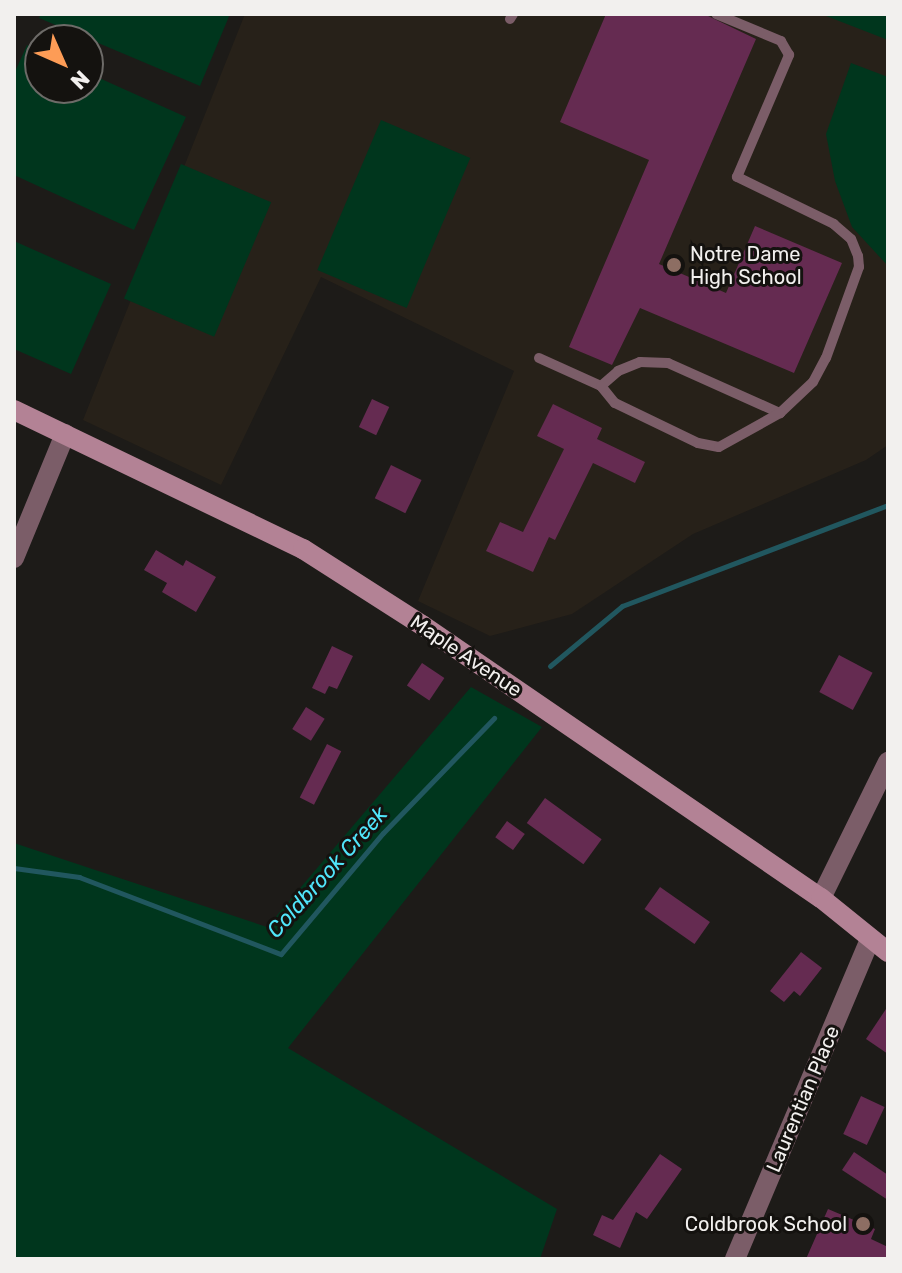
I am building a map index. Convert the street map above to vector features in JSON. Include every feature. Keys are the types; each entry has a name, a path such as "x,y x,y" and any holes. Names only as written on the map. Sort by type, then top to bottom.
{"main road":[{"name":"Maple Avenue","path":"14,410 303,549 422,625 821,898 888,952"}],"street":[{"path":"14,558 65,434"},
{"path":"821,898 888,762"},
{"name":"Laurentian Place","path":"735,1259 870,939"}],"lane":[{"path":"539,358 601,386 615,403 698,443 719,447 780,413 813,382 826,358 859,267 858,256 851,239 834,224 737,177 789,55 781,41 716,14"},
{"path":"601,386 618,371 640,362 668,363 780,413"}],"shaded area":[{"path":"245,14 888,14 888,445 866,460 693,534 572,614 490,636 418,601 514,371 321,277 221,485 83,420"}],"green space":[{"path":"41,14 230,14 200,86 104,45 104,24 53,24 39,18"},
{"path":"821,14 888,14 888,40"},
{"path":"24,52 24,104 104,104 104,80 186,117 134,230 14,175 14,74"},
{"path":"851,63 888,77 888,266 852,227 835,181 826,134"},
{"path":"381,120 470,158 407,308 317,270"},
{"path":"181,164 271,202 214,337 124,298"},
{"path":"14,241 111,284 71,374 14,349"},
{"path":"471,687 542,727 288,1048 557,1209 540,1259 14,1259 14,843 267,927"}],"building":[{"path":"606,14 704,14 756,39 659,264 726,293 755,226 842,263 794,373 640,308 612,365 569,347 649,160 560,122"},
{"path":"372,399 389,407 376,435 359,427"},
{"path":"553,404 602,428 597,439 645,462 635,483 593,463 555,540 549,537 533,572 486,551 500,522 523,532 564,449 537,436"},
{"path":"391,465 422,480 405,513 375,498"},
{"path":"156,550 183,566 186,560 216,577 196,612 162,592 167,583 144,570"},
{"path":"332,646 353,656 337,689 329,686 325,694 312,688"},
{"path":"839,655 873,673 853,710 819,692"},
{"path":"422,663 444,678 429,700 407,685"},
{"path":"306,707 325,719 311,741 292,729"},
{"path":"327,744 341,751 314,805 300,797"},
{"path":"545,798 602,839 583,864 527,823"},
{"path":"507,821 525,834 513,850 495,837"},
{"path":"660,887 710,922 694,944 645,909"},
{"path":"801,952 822,968 800,996 794,991 784,1002 770,991"},
{"path":"888,1006 888,1054 866,1039"},
{"path":"861,1096 885,1107 867,1145 843,1134"},
{"path":"854,1152 888,1175 888,1200 842,1170"},
{"path":"660,1154 682,1169 647,1219 636,1212 620,1248 593,1235 602,1215 613,1220"},
{"path":"828,1209 875,1229 871,1239 888,1247 888,1259 806,1259"}],"waterway":[{"name":"Coldbrook Creek","path":"550,666 622,606 888,505"},
{"name":"Coldbrook Creek","path":"14,868 79,877 281,954 383,833 494,718"}],"place":[{"name":"Notre Dame High School","path":"674,265"},
{"name":"Coldbrook School","path":"863,1224"}]}
